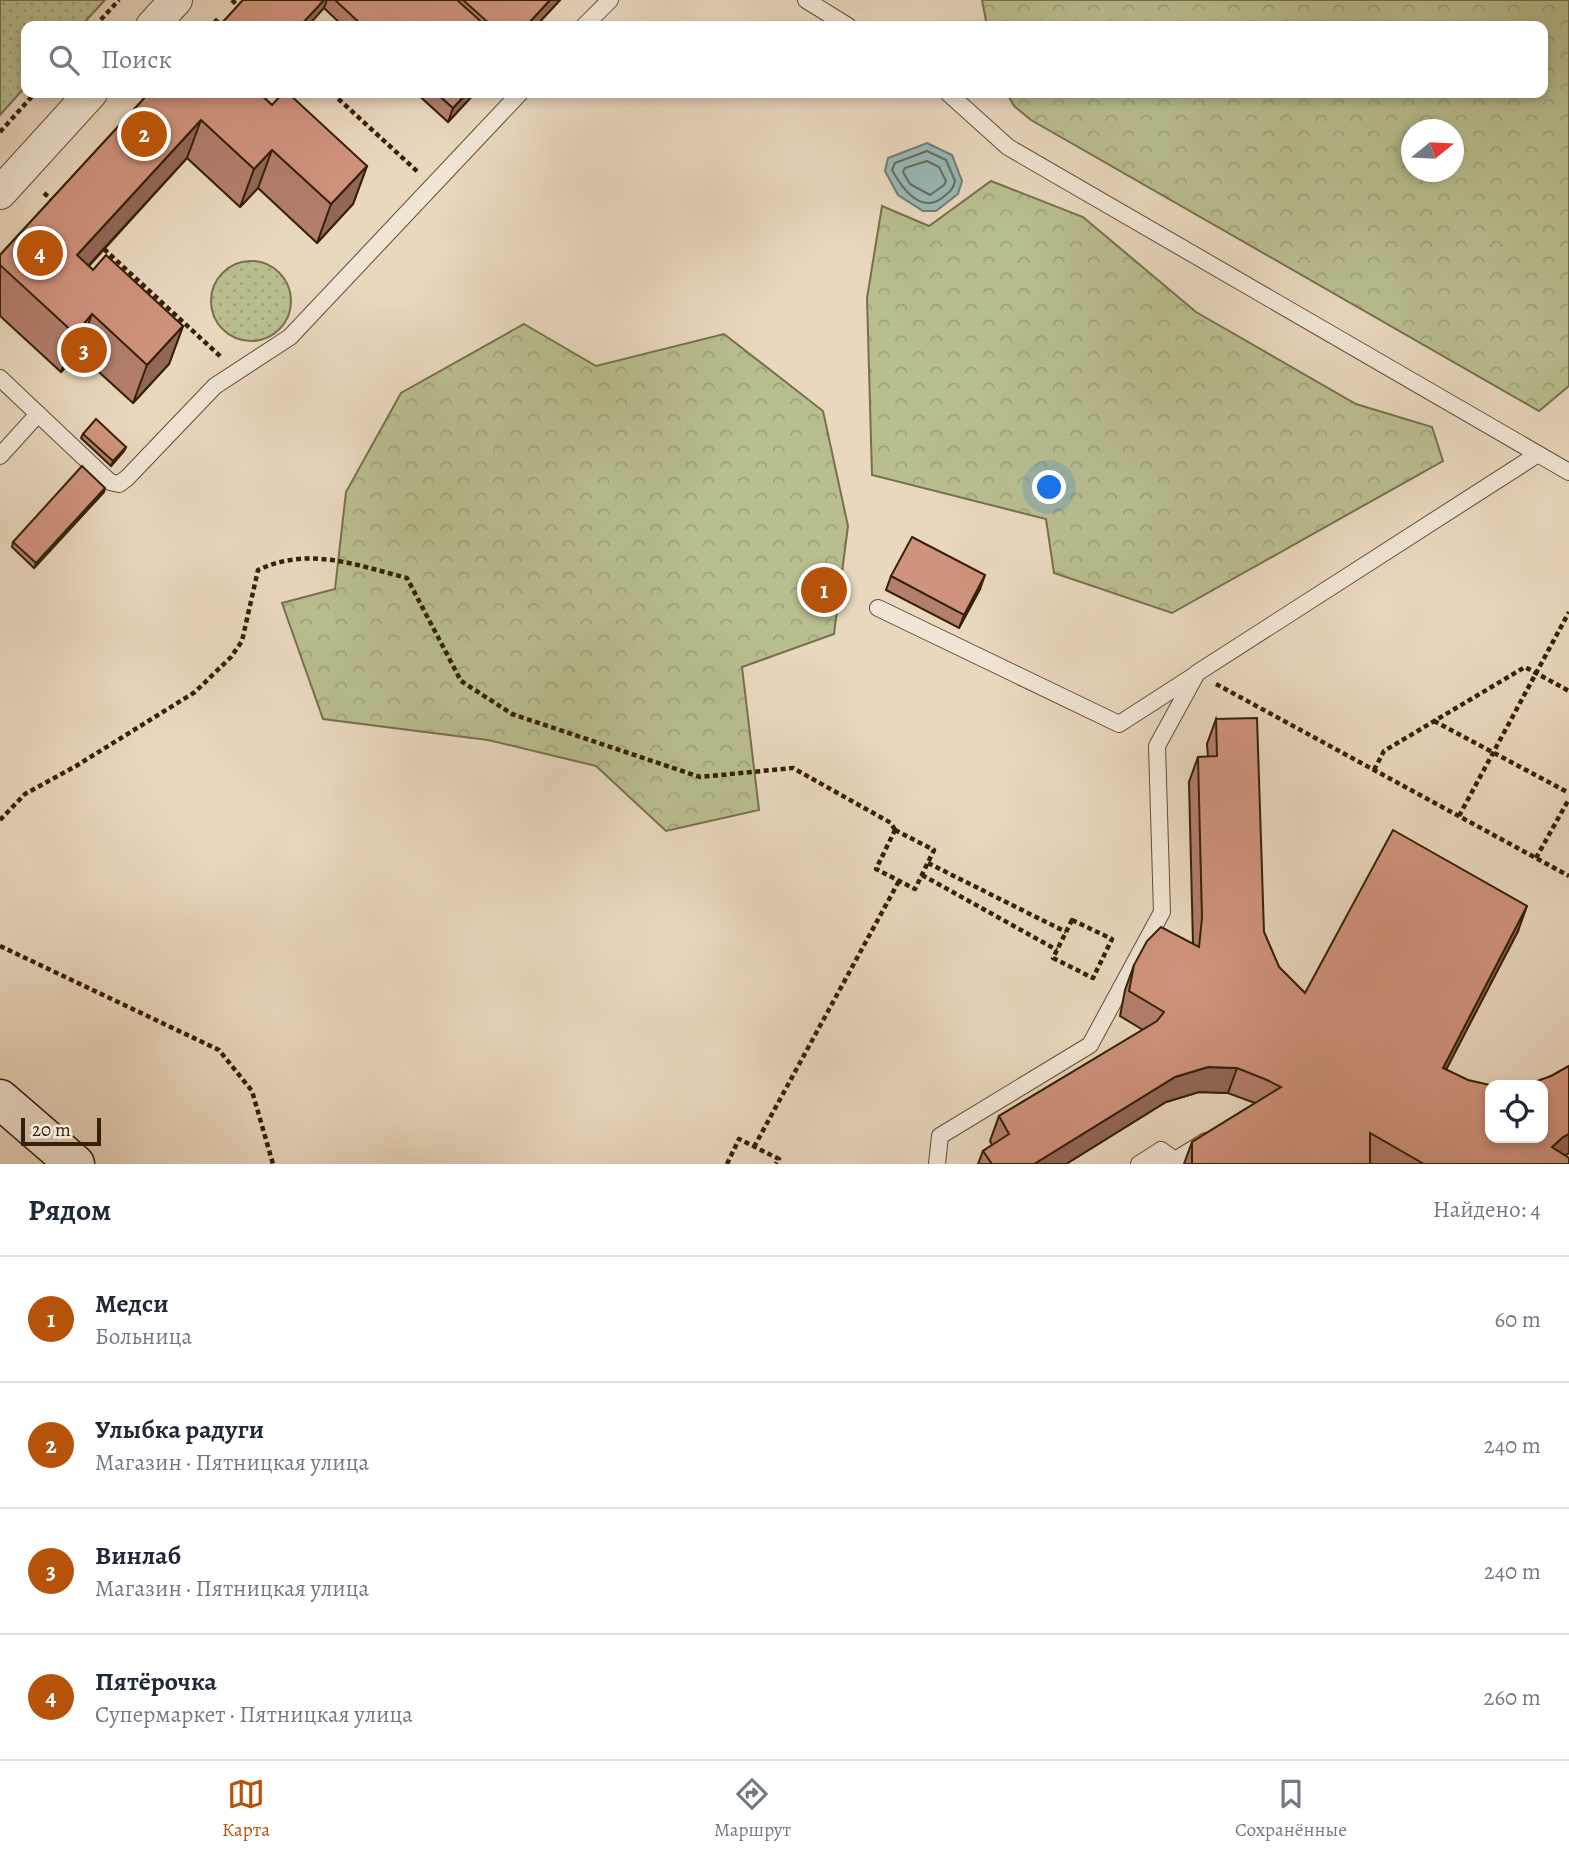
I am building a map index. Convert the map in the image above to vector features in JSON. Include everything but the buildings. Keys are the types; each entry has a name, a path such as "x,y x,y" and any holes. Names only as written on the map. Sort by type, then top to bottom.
{"street":[{"path":"157,21 176,0"},
{"path":"0,193 86,98"},
{"path":"0,1099 75,1164"}],"lane":[{"path":"589,21 610,0"},
{"path":"806,0 840,21"},
{"path":"0,378 38,414 96,477 118,484 127,478 215,386 290,337 515,98"},
{"path":"954,98 1008,146 1569,472"},
{"path":"0,456 38,414"},
{"path":"878,608 1119,723 1538,454"},
{"path":"937,1164 940,1136 1090,1045 1162,912 1157,746 1197,673"},
{"path":"1139,1164 1161,1157 1175,1160 1221,1132"}],"path":[{"path":"100,21 119,0"},
{"path":"232,0 242,9"},
{"path":"0,132 31,98"},
{"path":"337,98 433,185"},
{"path":"44,193 62,210"},
{"path":"104,249 238,372"},
{"path":"0,820 25,794 76,766 195,692 231,657 242,640 258,570 275,561 324,557 407,578 461,681 512,714 700,777 793,768 891,823 895,830 934,850 915,889 876,869 895,830"},
{"path":"1459,816 1569,612"},
{"path":"1374,769 1384,751 1525,667 1569,691"},
{"path":"1197,673 1569,876"},
{"path":"1434,721 1569,793"},
{"path":"1536,858 1569,799"},
{"path":"928,863 1066,932"},
{"path":"922,875 1057,950"},
{"path":"754,1147 899,881"},
{"path":"1072,920 1112,939 1093,978 1053,958 1057,950 1072,920"},
{"path":"0,946 219,1050 252,1091 273,1164"},
{"path":"727,1164 739,1139 779,1159 776,1164"}],"green space":[{"path":"0,0 105,0 86,21 21,21 21,92 0,115"},
{"path":"982,0 1569,0 1569,386 1539,411 1031,120 1014,106 1010,98 1548,98 1548,21 986,21"},
{"path":"991,181 1083,217 1196,312 1356,404 1432,427 1443,461 1172,613 1054,573 1046,519 872,475 867,298 882,206 929,226"},
{"path":"251,261 266,264 279,273 288,286 291,301 288,316 279,329 266,338 251,341 236,338 223,329 214,316 211,301 214,286 223,273 236,264"},
{"path":"524,324 596,366 724,334 823,411 848,526 834,634 742,667 759,810 666,831 596,766 488,740 323,719 282,603 335,589 346,492 401,393"}],"water":[{"path":"927,143 952,155 962,181 958,194 936,211 923,211 898,195 885,171 888,158"}],"place":[{"name":"Улыбка радуги","path":"144,134"},
{"name":"Пятёрочка","path":"40,253"},
{"name":"Винлаб","path":"84,350"},
{"name":"Медси","path":"824,590"}]}
